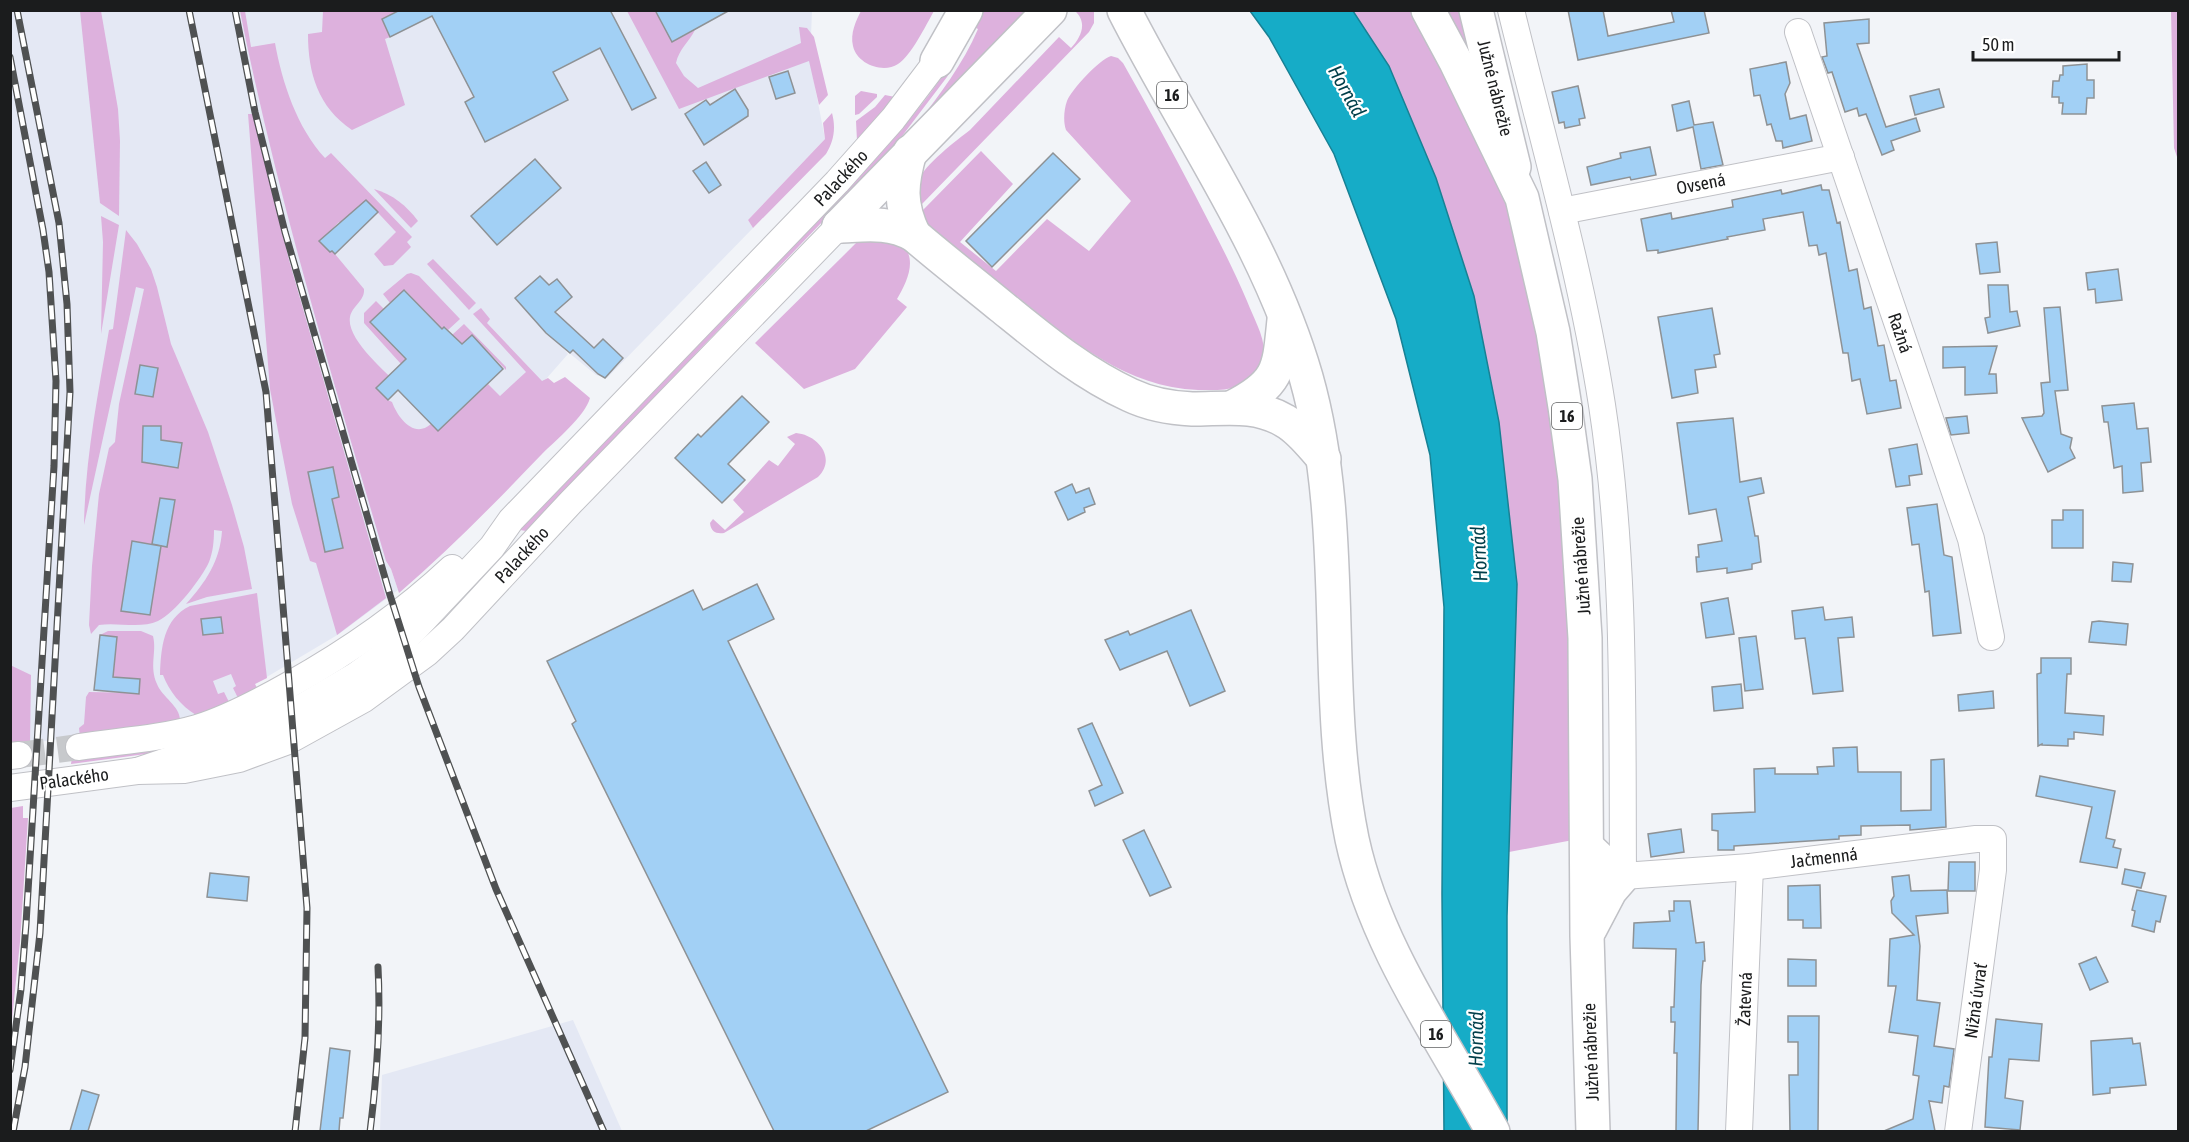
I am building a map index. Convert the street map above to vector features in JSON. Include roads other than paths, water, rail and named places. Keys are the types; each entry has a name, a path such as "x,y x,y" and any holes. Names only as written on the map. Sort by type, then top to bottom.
{"main road":[{"path":"937,61 966,10"},
{"name":"16","path":"1125,10 1259,256 1285,315 1307,378 1324,459 1332,560 1340,733 1347,811 1358,862 1384,934 1404,977 1493,1131"},
{"path":"1428,10 1522,198"},
{"name":"Južné nábrežie","path":"1476,10 1552,332 1575,479 1585,638 1587,936 1593,1131"},
{"path":"839,226 1046,15"},
{"path":"910,152 904,171 902,204 914,235"},
{"path":"839,226 889,225 914,235 1062,354 1114,387 1133,396 1171,407 1189,409 1233,407 1257,410 1275,416 1288,422 1302,434 1324,459"},
{"path":"1233,407 1255,396 1272,378 1281,350 1285,315"},
{"path":"1587,848 1608,867 1623,876 1610,891 1587,936"}],"street":[{"name":"Južné nábrežie","path":"1511,10 1589,328 1602,407 1612,494 1620,620 1623,876"},
{"name":"Ražná","path":"1798,32 1971,539 1991,637"},
{"name":"Palackého","path":"137,771 257,729 304,706 355,676 394,648 492,547 511,520 837,182 893,119 937,61"},
{"name":"Ovsená","path":"1562,211 1841,158"},
{"name":"Palackého","path":"10,788 137,771 184,770 239,759 305,732 364,699 427,653 469,612 571,502 839,226"},
{"name":"Palackého","path":"79,747 176,733 229,716 264,699 348,650 383,626 406,609 485,537 511,520"},
{"name":"Jačmenná","path":"1623,876 1750,867 1993,838 1993,870"},
{"name":"Žatevná","path":"1739,1131 1750,867"},
{"name":"Nižná úvrať","path":"1958,1131 1993,870"}],"water":[{"name":"Hornád","path":"1250,11 1353,11 1389,66 1436,178 1474,296 1499,422 1517,584 1507,916 1507,1131 1444,1131 1442,894 1444,607 1430,455 1396,319 1334,154 1269,37"}],"tunnel":[{"path":"19,755 79,747"}],"railway":[{"path":"13,1132 25,1067 40,933 70,392 67,304 59,223 17,10"},
{"path":"189,10 266,392 307,908 305,1038 295,1132"},
{"path":"235,10 255,112 285,232 390,595 419,687 496,889 604,1132"},
{"path":"10,57 49,272 56,381 54,466 26,924 21,989 10,1070"},
{"path":"370,1132 378,1050 378,967"}]}
